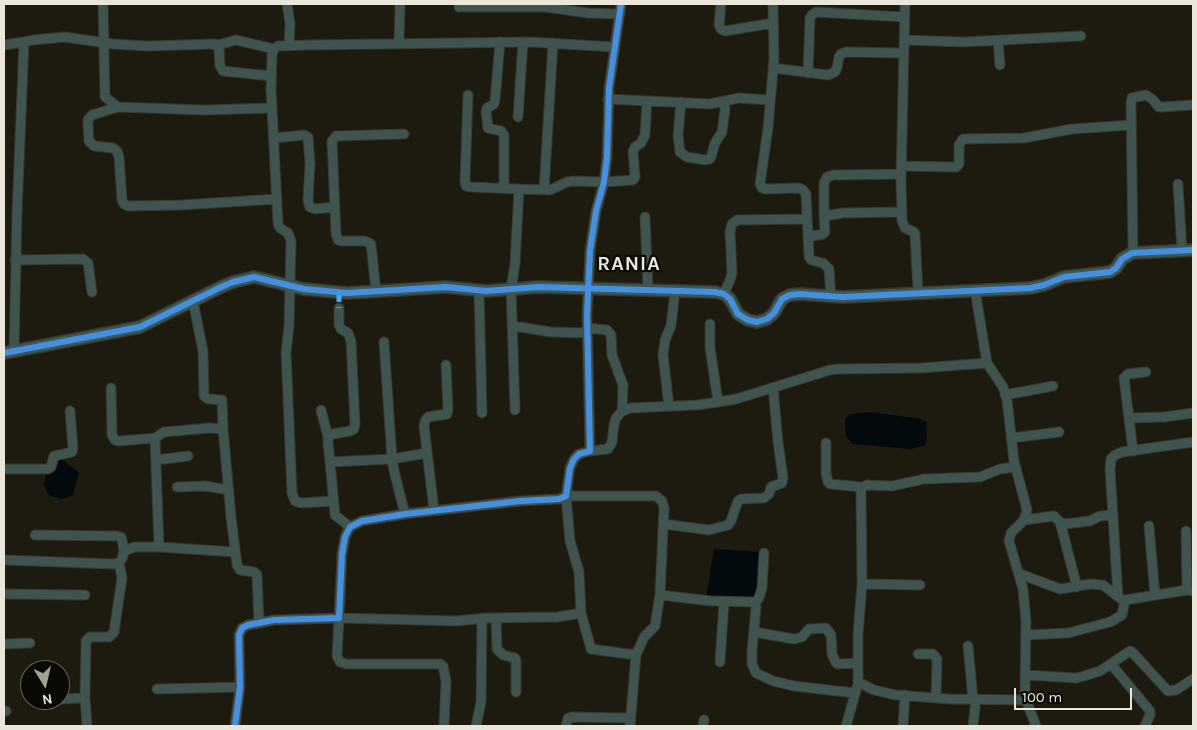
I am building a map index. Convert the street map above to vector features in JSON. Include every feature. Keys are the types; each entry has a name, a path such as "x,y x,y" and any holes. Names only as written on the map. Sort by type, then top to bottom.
{"street":[{"path":"102,4 105,97 118,107"},
{"path":"287,4 290,24 288,46"},
{"path":"399,43 400,4"},
{"path":"590,451 587,288 592,236 604,182 607,157 608,99 621,4"},
{"path":"721,4 720,25 721,29 725,31 773,23"},
{"path":"773,4 773,68 768,128 760,184 762,188 767,189 799,188 804,190 806,194 811,260 827,264 831,296"},
{"path":"905,4 904,40 900,54 901,170 899,212 903,225 916,234 913,293"},
{"path":"459,7 545,7 588,13 620,14"},
{"path":"808,73 810,18 812,14 816,12 904,18"},
{"path":"904,40 945,42 1080,36"},
{"path":"4,45 65,37 103,43 147,46 218,45 236,40 274,49"},
{"path":"998,40 1000,65"},
{"path":"24,42 16,260 9,352 140,327 233,282 254,277 304,289 339,292 376,292 446,287 479,297 511,294 539,287 715,292 724,294 730,299 738,314 748,320 757,322 767,319 774,313 782,299 790,295 831,296 913,293 977,298 1038,287 1064,277 1105,273 1116,268 1126,255 1133,253 1187,251 1178,184"},
{"path":"500,42 496,100 494,104 487,108 486,112 488,128 501,131 504,135 504,188"},
{"path":"333,501 301,503 295,501 292,493 291,436 286,359 291,241 288,233 280,228 278,224 271,76 274,49 278,46 500,42 614,47"},
{"path":"518,117 522,42"},
{"path":"544,190 553,43"},
{"path":"218,45 220,66 223,71 271,76"},
{"path":"773,68 828,75 838,68 842,54 846,52 900,54"},
{"path":"468,95 465,181 466,186 471,188 544,190 557,188 567,182 574,181 604,182 633,180 635,177 633,151 634,147 641,143 645,135 647,101"},
{"path":"1133,253 1132,98 1146,95 1159,107 1193,105"},
{"path":"608,99 710,104 739,98 769,100"},
{"path":"681,102 678,135 680,152 687,157 705,160 711,157 715,143 722,132 725,109 724,101"},
{"path":"272,108 204,110 118,107 92,115 88,120 88,141 94,146 113,148 117,151 122,200 128,206 277,199"},
{"path":"808,237 824,234 825,232 824,183 827,177 956,166 959,164 958,145 963,139 1024,138 1072,129 1132,125"},
{"path":"376,292 371,244 365,240 338,240 336,234 333,138 340,136 404,134"},
{"path":"274,138 304,135 308,137 310,164 308,202 310,207 315,209 334,207"},
{"path":"515,410 511,294 515,264 519,189"},
{"path":"824,216 843,213 899,212"},
{"path":"645,218 648,290"},
{"path":"724,294 732,273 730,232 732,224 738,220 807,220"},
{"path":"16,260 83,258 88,263 92,292"},
{"path":"669,406 662,355 665,340 672,326 675,291"},
{"path":"479,297 482,413"},
{"path":"977,298 987,363 1006,395 1010,414 1011,438 1008,468 1027,510 1024,520 1010,537 1010,547 1020,574 1025,602 1026,700 1036,726"},
{"path":"193,301 203,351 204,396 208,399 222,400 223,429 238,568 254,572 257,575 259,622"},
{"path":"328,436 350,431 354,429 355,424 351,342 348,333 341,329 339,325 339,308"},
{"path":"710,324 710,347 718,402"},
{"path":"513,326 551,332 607,330 611,335 612,355 623,385 622,411"},
{"path":"384,342 392,459 405,514"},
{"path":"636,655 591,650 581,613 579,572 570,541 566,496 570,468 574,459 580,454 605,450 611,446 616,418 622,411 631,408 697,405 718,402 830,370 921,368 987,363"},
{"path":"434,510 424,426 428,417 447,414 446,365"},
{"path":"1133,451 1124,378 1128,374 1146,372"},
{"path":"1006,395 1053,386"},
{"path":"111,388 112,435 115,440 155,438 158,434 164,432 209,428 223,429"},
{"path":"664,524 709,530 728,525 733,518 738,501 767,497 771,487 782,484 784,478 772,388"},
{"path":"4,469 48,469 51,467 54,456 72,452 70,410"},
{"path":"321,410 328,436 335,515 350,527"},
{"path":"1129,418 1164,417 1193,413"},
{"path":"1011,438 1059,432"},
{"path":"155,438 159,547"},
{"path":"1026,635 1068,633 1110,622 1122,615 1110,463 1115,455 1193,442"},
{"path":"826,443 826,473 830,484 862,487 867,485 892,486 924,479 980,477 1008,468"},
{"path":"330,462 392,459 427,453"},
{"path":"156,460 188,456"},
{"path":"177,488 205,486 229,490"},
{"path":"846,726 858,682 862,584 862,487"},
{"path":"444,726 446,681 443,666 440,664 347,664 340,662 337,656 342,554 344,537 350,527 362,521 405,514 520,501 559,499 566,496 656,496 662,501 664,524 660,595 655,626 644,637 636,655 630,722 572,717 568,718 566,726"},
{"path":"1024,520 1054,516 1065,524 1086,522 1100,516 1113,515"},
{"path":"1060,522 1076,587"},
{"path":"1149,526 1155,595"},
{"path":"1020,574 1055,588 1066,590 1090,584 1103,585 1121,599 1190,590 1186,531"},
{"path":"35,535 121,537 124,551 122,560 119,563 122,578 114,632 109,637 90,637 86,641 85,698 87,726"},
{"path":"124,551 135,547 159,547 235,552"},
{"path":"764,553 762,588 759,598 755,603 752,664 756,673 773,681 794,686 855,693"},
{"path":"4,560 119,563"},
{"path":"862,584 920,585"},
{"path":"4,594 85,595"},
{"path":"660,595 724,602 755,603"},
{"path":"720,662 724,602"},
{"path":"235,726 240,687 239,635 242,628 248,625 259,622 339,618 442,622 557,617 581,613"},
{"path":"476,726 482,702 482,619"},
{"path":"496,619 497,649 503,655 515,658 516,661 516,692"},
{"path":"754,632 794,639 802,637 809,629 826,628 831,635 832,654 836,663 858,663"},
{"path":"4,644 30,643"},
{"path":"968,646 974,699 973,726"},
{"path":"1025,675 1076,678 1100,671 1127,651 1132,652 1168,691 1176,690 1193,679"},
{"path":"918,654 932,654 937,659 936,698"},
{"path":"1111,664 1150,712 1146,726"},
{"path":"858,682 874,690 905,695 936,698 1026,700"},
{"path":"157,689 240,687"},
{"path":"903,726 905,695"},
{"path":"70,699 85,698"}],"shaded area":[{"path":"872,412 921,419 927,422 926,445 911,449 852,444 846,436 845,419 850,414"},
{"path":"57,456 79,472 73,495 62,499 48,495 44,484 50,457"},
{"path":"714,549 759,552 762,587 755,600 706,599"}],"marked path":[{"path":"339,292 339,308"}],"cycle path":[{"path":"235,726 240,687 239,635 242,628 274,620 339,618 342,554 345,537 350,527 362,521 405,514 520,501 559,499 566,496 570,468 574,459 579,454 590,451 587,315 590,251 596,211 604,182 607,157 609,88 621,4"},
{"path":"4,353 140,327 221,287 254,277 304,289 347,293 446,287 486,291 539,287 715,292 724,294 730,299 738,314 748,320 757,322 767,319 774,313 782,299 790,295 842,297 1030,288 1064,277 1110,272 1116,268 1122,259 1132,253 1193,250"}],"district":[{"name":"RANIA","path":"629,264"}]}
